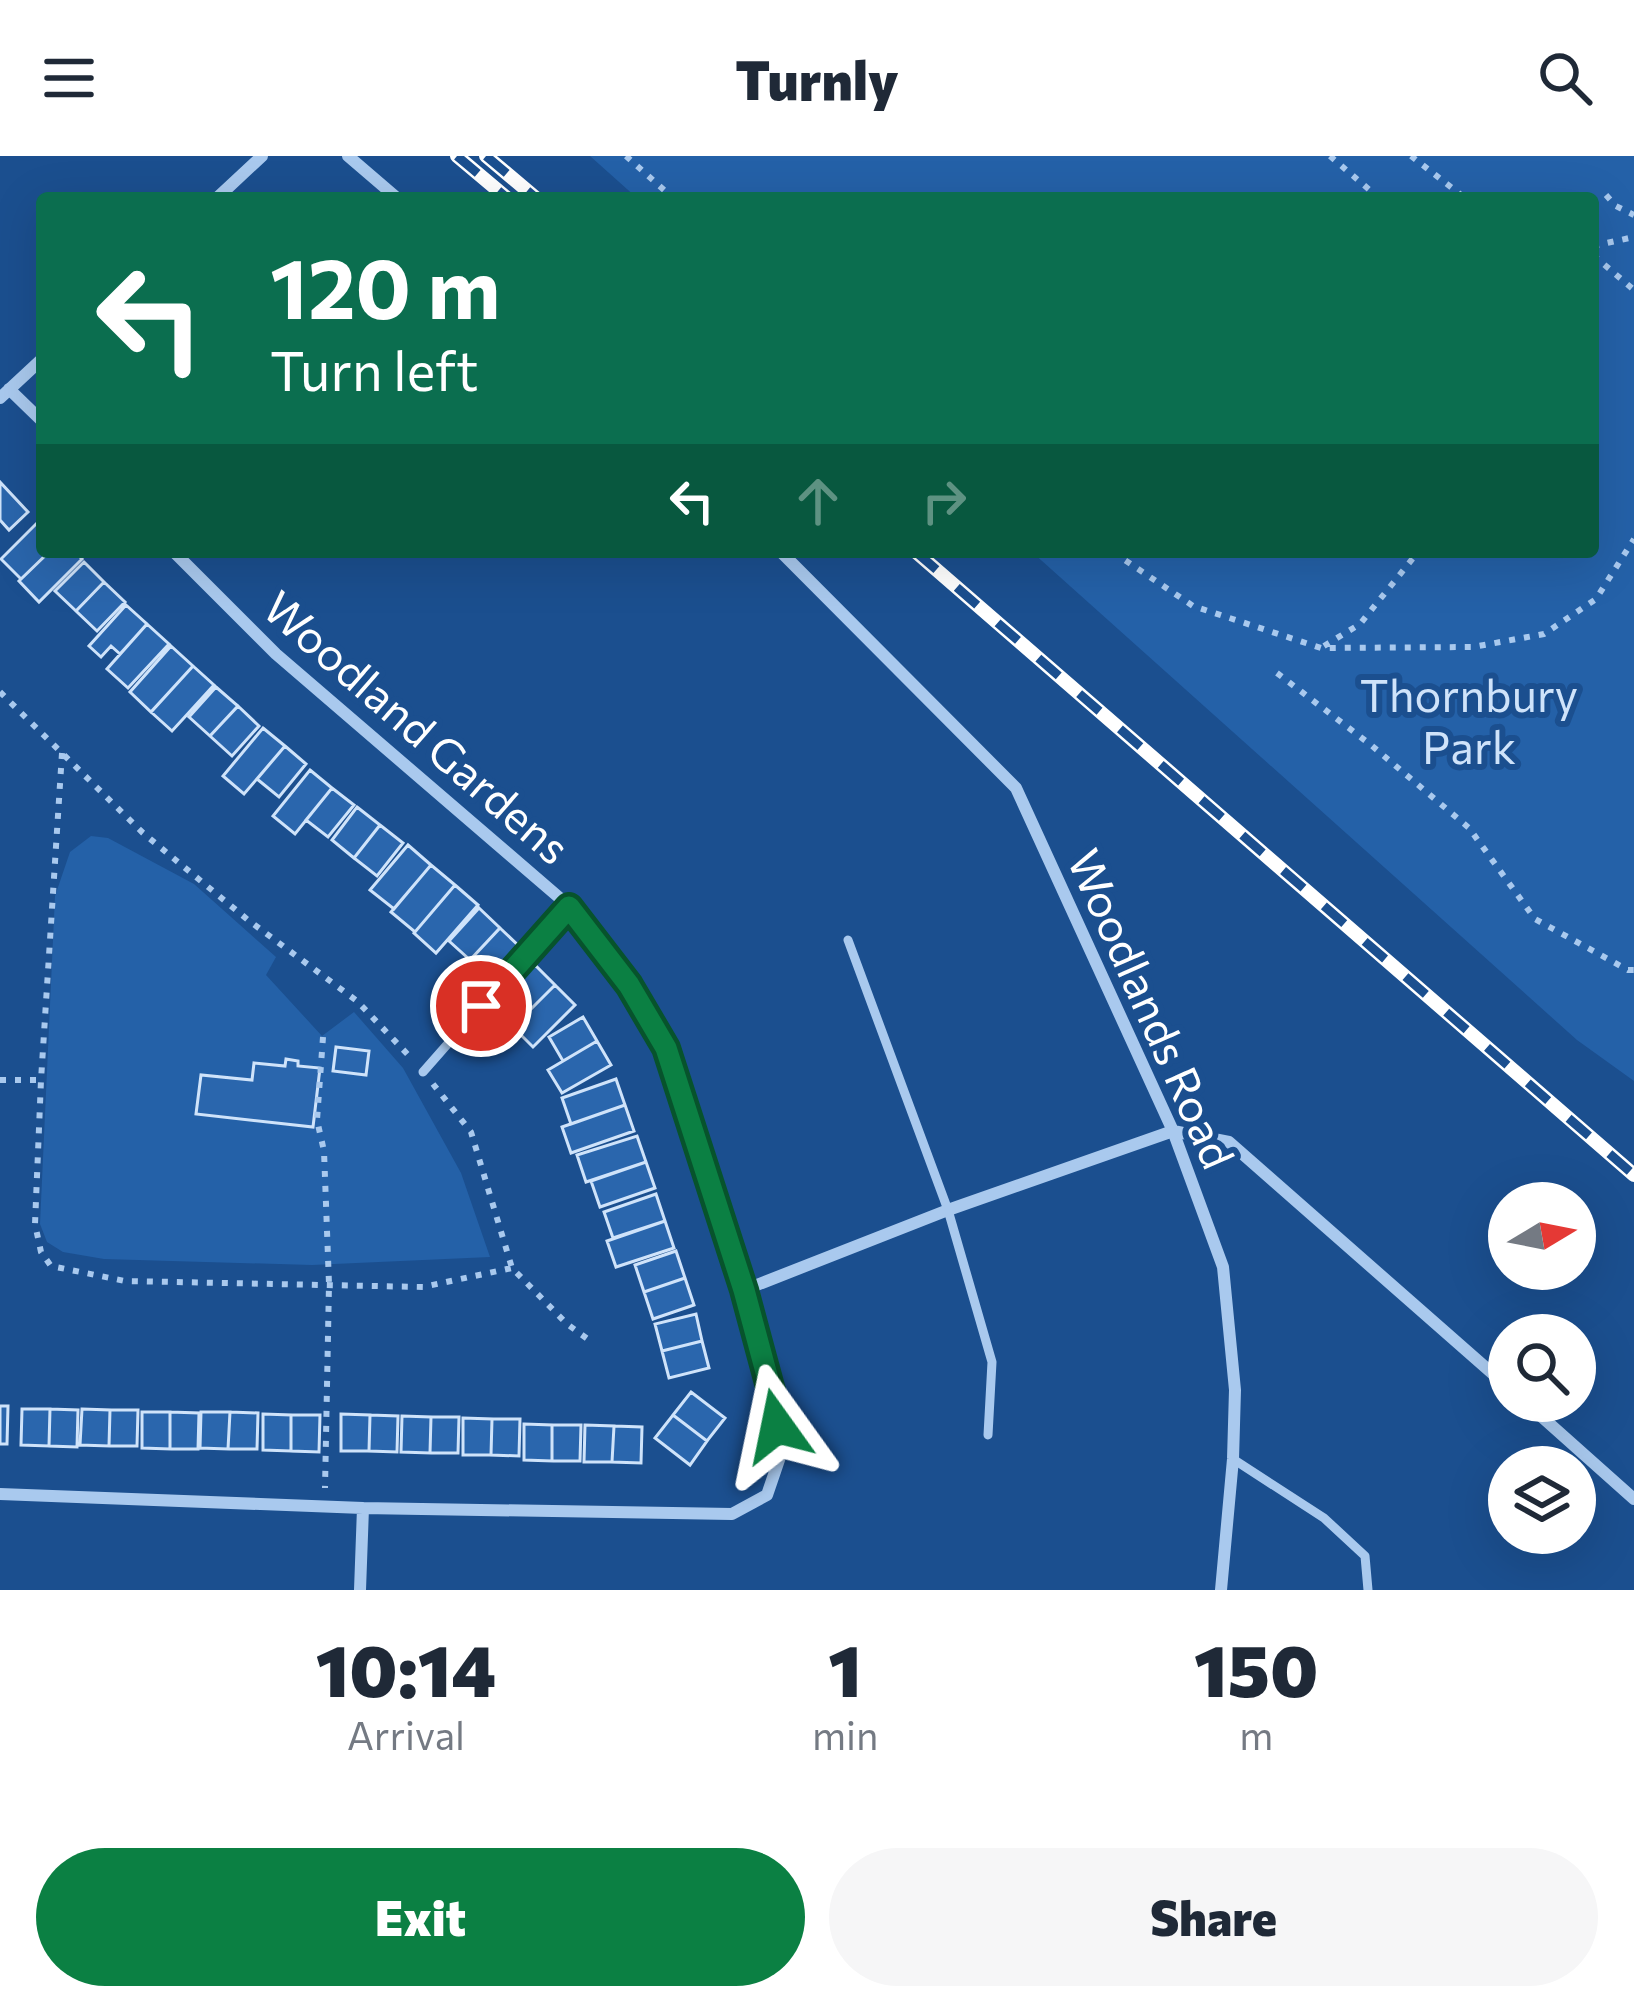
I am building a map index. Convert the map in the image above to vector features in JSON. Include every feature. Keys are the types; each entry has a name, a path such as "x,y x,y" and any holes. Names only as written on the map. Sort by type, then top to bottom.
{"street":[{"path":"223,192 262,156"},
{"path":"348,156 390,192"},
{"path":"36,365 5,393 36,417"},
{"name":"Woodland Gardens","path":"0,1494 325,1508 732,1514 767,1495 781,1454 773,1398 744,1290 666,1048 629,985 569,907 276,654 180,558"},
{"name":"Woodlands Road","path":"787,558 1016,788 1174,1131 1223,1267 1235,1390 1221,1590"},
{"path":"744,1290 948,1210 1174,1131 1229,1142 1488,1370"},
{"path":"1548,1422 1634,1499"},
{"path":"360,1590 363,1508"}],"lane":[{"path":"423,1072 569,907"},
{"path":"848,940 948,1210 992,1362 988,1435"},
{"path":"1233,1459 1324,1518 1365,1556 1368,1590"}],"path":[{"path":"626,156 666,192"},
{"path":"1330,156 1372,192"},
{"path":"1411,156 1457,192"},
{"path":"1606,195 1634,215"},
{"path":"1599,248 1634,238"},
{"path":"1599,256 1634,291"},
{"path":"1122,558 1193,606 1321,648 1473,647 1544,634 1596,599 1634,539"},
{"path":"1321,648 1360,624 1413,558"},
{"path":"1277,673 1469,828 1535,919 1634,970"},
{"path":"0,692 143,833 357,1001 423,1072 471,1132 512,1268 589,1340"},
{"path":"62,754 35,1225 41,1252 51,1266 125,1280 423,1287 512,1268"},
{"path":"322,1036 317,1120 324,1151 328,1284 325,1508"},
{"path":"0,1079 41,1080"}],"green space":[{"name":"Thornbury Park","path":"590,156 1634,156 1634,1081 1577,1040 1039,558 1599,558 1599,192 630,192"},
{"path":"91,836 108,838 194,884 276,957 266,975 322,1036 354,1012 403,1068 461,1173 490,1257 312,1265 104,1259 63,1252 47,1242 40,1224 55,896 70,852"}],"building":[{"path":"0,482 28,512 9,530 0,520"},
{"path":"36,524 36,558 43,558 21,579 1,559"},
{"path":"43,558 82,559 39,602 19,581"},
{"path":"84,562 104,582 76,611 55,591"},
{"path":"104,582 125,602 97,631 76,611"},
{"path":"126,605 147,624 120,654 111,646 101,657 89,646"},
{"path":"147,624 169,644 128,688 107,669"},
{"path":"171,646 193,666 151,712 130,692"},
{"path":"193,666 214,685 172,731 151,712"},
{"path":"216,687 238,706 210,736 189,717"},
{"path":"238,706 259,726 232,756 210,736"},
{"path":"263,728 285,746 244,794 223,776"},
{"path":"285,746 306,764 279,797 257,779"},
{"path":"310,770 332,788 295,834 273,816"},
{"path":"332,788 354,805 328,837 306,820"},
{"path":"357,807 380,825 354,858 332,840"},
{"path":"380,825 403,843 377,876 354,858"},
{"path":"408,845 431,865 394,909 370,890"},
{"path":"431,865 455,885 415,932 391,912"},
{"path":"455,885 478,905 436,953 414,933"},
{"path":"479,908 500,928 470,960 449,941"},
{"path":"500,928 520,947 478,993 457,974"},
{"path":"535,965 555,985 526,1014 506,994"},
{"path":"555,985 575,1005 533,1047 513,1027"},
{"path":"583,1017 597,1041 563,1061 549,1037"},
{"path":"597,1041 611,1065 562,1093 548,1070"},
{"path":"336,1047 369,1051 366,1075 333,1071"},
{"path":"286,1059 298,1061 298,1066 320,1068 313,1127 196,1114 201,1075 252,1080 254,1063 285,1066"},
{"path":"616,1079 625,1105 571,1124 562,1098"},
{"path":"625,1105 634,1131 571,1153 562,1127"},
{"path":"637,1136 646,1162 586,1182 577,1155"},
{"path":"646,1162 655,1188 600,1207 591,1181"},
{"path":"656,1194 665,1221 613,1238 604,1212"},
{"path":"665,1221 674,1248 616,1267 607,1241"},
{"path":"676,1251 685,1278 644,1292 635,1265"},
{"path":"685,1278 694,1305 653,1319 644,1292"},
{"path":"696,1314 702,1341 662,1351 655,1324"},
{"path":"702,1341 709,1368 669,1378 662,1351"},
{"path":"691,1392 725,1418 707,1441 673,1415"},
{"path":"0,1406 8,1406 7,1444 0,1444"},
{"path":"22,1409 50,1409 49,1446 21,1445"},
{"path":"50,1409 78,1410 77,1447 49,1446"},
{"path":"82,1409 110,1410 109,1446 80,1445"},
{"path":"110,1410 138,1410 137,1446 109,1446"},
{"path":"142,1412 170,1412 170,1449 142,1448"},
{"path":"170,1412 199,1413 198,1449 170,1449"},
{"path":"201,1412 230,1412 228,1449 200,1448"},
{"path":"230,1412 258,1413 257,1449 228,1449"},
{"path":"263,1414 291,1415 291,1451 263,1450"},
{"path":"341,1414 370,1415 369,1451 341,1451"},
{"path":"291,1415 320,1415 319,1452 291,1451"},
{"path":"370,1415 398,1416 397,1452 369,1451"},
{"path":"673,1415 707,1441 690,1465 655,1438"},
{"path":"402,1416 431,1417 430,1453 401,1452"},
{"path":"431,1417 459,1417 458,1453 430,1453"},
{"path":"463,1418 492,1419 491,1455 463,1455"},
{"path":"492,1419 520,1419 519,1456 491,1455"},
{"path":"524,1424 552,1425 552,1461 524,1460"},
{"path":"552,1425 581,1425 580,1461 552,1461"},
{"path":"585,1425 614,1426 612,1462 584,1462"},
{"path":"614,1426 642,1427 641,1463 612,1462"}],"railway":[{"path":"457,156 500,192"},
{"path":"486,156 529,192"},
{"path":"923,558 1634,1175"}],"route":[{"path":"481,1006 569,907 629,985 666,1048 744,1290 777,1426"}]}
